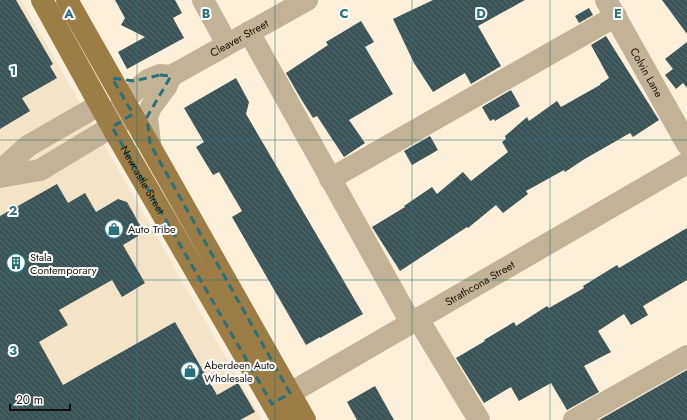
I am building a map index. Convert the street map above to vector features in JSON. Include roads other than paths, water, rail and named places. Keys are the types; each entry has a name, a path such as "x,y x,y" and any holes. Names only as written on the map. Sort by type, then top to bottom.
{"main road":[{"name":"Newcastle Street","path":"42,0 112,127 282,406 305,420"},
{"name":"Newcastle Street","path":"72,2 112,78 150,144 282,406"}],"street":[{"path":"203,0 227,44"},
{"name":"Cleaver Street","path":"112,78 123,81 148,80 160,75 171,76 307,0"},
{"path":"330,179 611,8"},
{"name":"Colvin Lane","path":"611,8 687,144"},
{"path":"249,32 330,179 414,321 479,420"},
{"path":"150,144 147,117 151,107 166,87 171,76"},
{"name":"Cleaver Street","path":"112,127 114,116 129,107 148,80"},
{"path":"0,171 28,146 99,104"},
{"path":"0,176 40,170 112,127"},
{"name":"Strathcona Street","path":"282,406 414,321 687,163"},
{"path":"574,420 687,356"}],"place":[{"name":"Auto Tribe","path":"114,229"},
{"name":"Stala Contemporary","path":"16,263"},
{"name":"Aberdeen Auto Wholesale","path":"190,371"}]}
